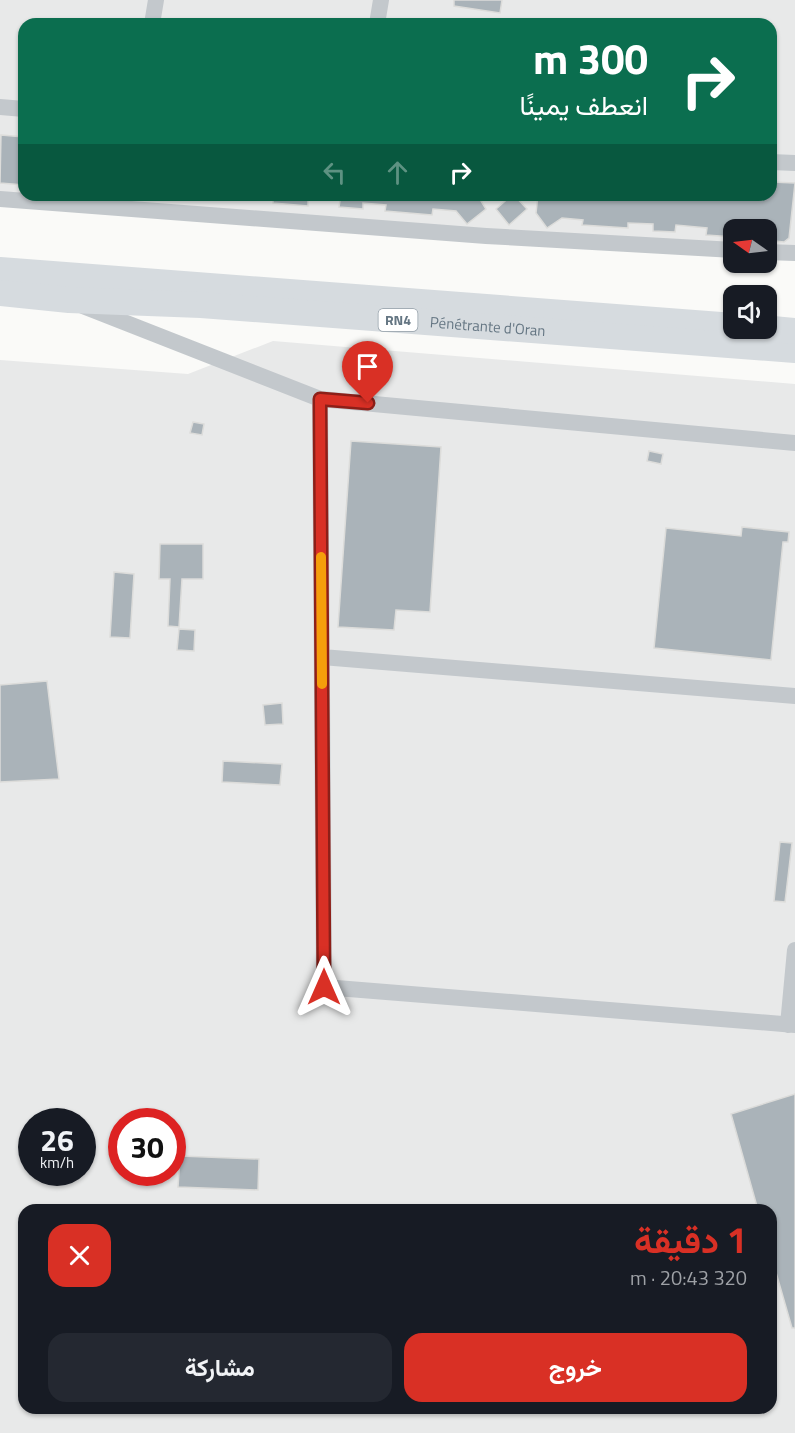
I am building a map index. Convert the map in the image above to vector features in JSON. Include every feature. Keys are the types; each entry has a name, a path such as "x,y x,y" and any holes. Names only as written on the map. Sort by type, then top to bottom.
{"highway":[{"name":"Pénétrante d'Oran","path":"0,270 723,325"},
{"name":"Pénétrante d'Oran","path":"0,293 69,300 201,305 795,350"},
{"path":"777,329 795,331"}],"street":[{"path":"153,18 156,0"},
{"path":"378,18 381,0"},
{"path":"0,106 18,108"},
{"path":"777,162 795,163"},
{"path":"0,199 18,200"},
{"path":"26,201 486,236 723,249"},
{"path":"777,252 795,253"},
{"path":"69,300 320,399 795,443"},
{"path":"320,399 324,987 792,1025 795,950"},
{"path":"322,657 795,696"}],"shaded area":[{"path":"0,0 795,0 795,255 777,254 777,219 723,219 723,251 0,206"},
{"path":"273,341 795,384 795,1433 0,1433 0,360 188,374"}],"building":[{"path":"454,0 502,0 500,13 454,6"},
{"path":"1,135 18,136 18,184 0,183"},
{"path":"777,182 795,183 789,238 784,242 777,241 777,219 723,219 723,236 706,235 707,228 676,225 675,232 653,231 653,224 628,223 628,228 582,225 583,220 562,218 547,228 536,213 537,201 777,201"},
{"path":"273,201 308,201 308,206 273,203"},
{"path":"340,201 481,201 486,209 467,224 456,211 433,209 432,215 385,211 386,205 363,203 363,209 339,207"},
{"path":"505,201 520,201 527,209 509,225 496,209"},
{"path":"193,422 204,424 202,435 190,433"},
{"path":"351,441 441,447 430,612 396,610 394,630 338,627"},
{"path":"649,451 663,454 661,464 647,461"},
{"path":"742,527 789,532 788,542 783,542 771,660 654,648 666,528 741,536"},
{"path":"160,544 203,544 203,579 182,579 179,627 168,626 170,579 159,579"},
{"path":"114,572 134,574 130,638 110,637"},
{"path":"179,629 195,630 194,651 177,650"},
{"path":"47,681 59,779 0,782 0,685"},
{"path":"282,703 283,724 265,725 263,705"},
{"path":"223,761 282,764 280,785 222,782"},
{"path":"780,842 792,843 785,902 774,901"},
{"path":"795,1094 795,1328 792,1328 777,1276 777,1204 756,1204 731,1114"},
{"path":"186,1156 259,1159 258,1190 178,1187 186,1186"}],"slow traffic":[{"path":"321,557 322,684"}],"route":[{"path":"324,987 320,399 368,403"}]}
